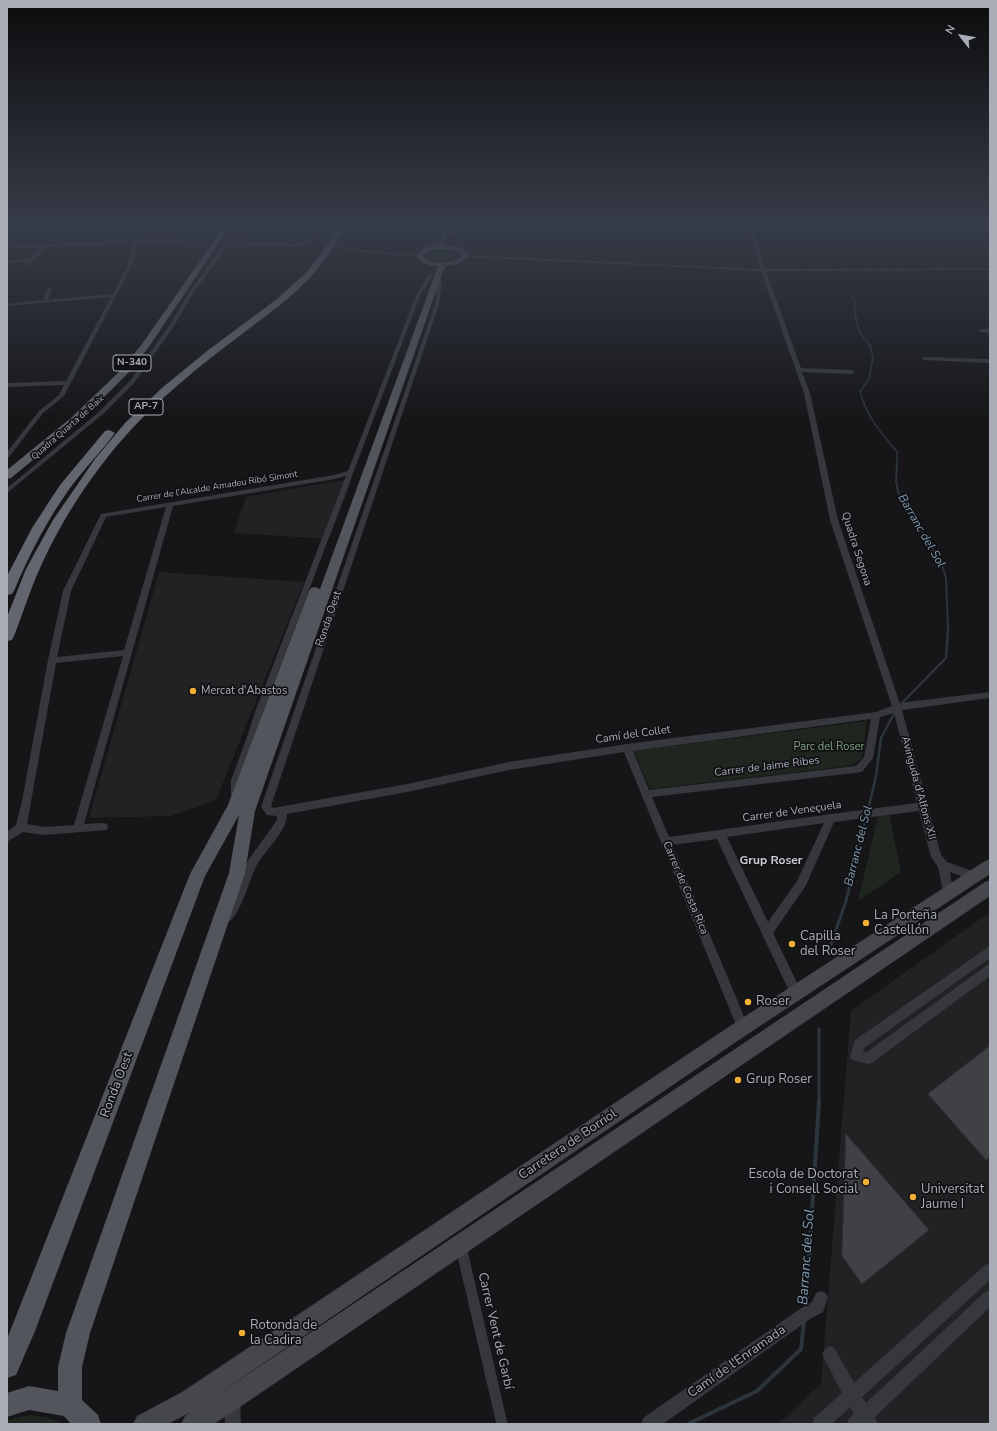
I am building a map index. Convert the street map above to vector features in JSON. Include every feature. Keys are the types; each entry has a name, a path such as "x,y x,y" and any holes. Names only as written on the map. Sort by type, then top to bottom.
{"highway":[{"name":"N-340","path":"7,476 75,420 126,370 145,346 182,292"},
{"name":"AP-7","path":"7,591 19,562 61,493 93,451 132,408 173,371 280,292"},
{"name":"AP-7","path":"7,636 36,561 79,489 106,452 144,409 184,373 291,292"}],"main road":[{"name":"Ronda Oest","path":"7,1366 23,1331 198,874 235,807 427,292"},
{"name":"Ronda Oest","path":"70,1405 70,1367 78,1333 237,873 247,811 428,292"},
{"name":"Carretera de Borriol","path":"193,1424 461,1243 982,881 990,866"},
{"name":"Carretera de Borriol","path":"145,1424 190,1400 743,1028 948,893 982,881"},
{"path":"7,1405 29,1398 70,1405 89,1424"}],"street":[{"path":"45,301 49,292"},
{"path":"7,456 42,412 61,396 115,292"},
{"name":"Quadra Quarta de Baix","path":"7,491 101,413 132,382 171,326 192,292"},
{"name":"Ronda Oest","path":"235,807 236,780 259,712 420,292"},
{"name":"Ronda Oest","path":"214,940 233,908 251,865 282,821 282,811 271,812 266,807 437,304 440,292"},
{"name":"Quadra Segona","path":"771,292 807,393 834,520 897,708"},
{"path":"7,305 113,295"},
{"path":"981,331 990,331"},
{"path":"925,359 990,361"},
{"path":"799,370 852,372"},
{"path":"7,385 68,382"},
{"name":"Carrer de l'Alcalde Amadeu Ribó Simont","path":"52,660 67,591 103,515 334,477 350,472"},
{"path":"334,477 346,484"},
{"path":"78,828 170,504"},
{"path":"7,838 21,827 52,660 127,653"},
{"name":"Camí del Collet","path":"282,811 407,788 509,766 627,748 876,716 907,705 990,695"},
{"name":"Avinguda d'Alfons XII","path":"897,708 936,857 943,865 948,893"},
{"name":"Carrer de Jaime Ribes","path":"645,794 859,769 868,758 876,716"},
{"name":"Carrer de Costa Rica","path":"627,748 743,1028"},
{"name":"Carrer de Veneçuela","path":"666,842 818,821 830,818 922,807"},
{"path":"767,932 801,884 830,818"},
{"path":"818,821 822,836"},
{"path":"21,827 44,831 103,826"},
{"path":"720,834 796,993"},
{"path":"943,865 982,881"},
{"path":"990,951 859,1044 856,1056 869,1058 990,969"},
{"name":"Carrer Vent de Garbí","path":"461,1243 502,1424"},
{"path":"820,1424 990,1270"},
{"path":"830,1354 864,1421 990,1297"},
{"name":"Camí de l'Enramada","path":"649,1424 805,1314 818,1307 821,1298"},
{"path":"232,1399 234,1424"}],"shaded area":[{"path":"344,480 351,482 329,539 234,533 246,497"},
{"name":"Mercat d'Abastos","path":"159,572 304,582 216,800 171,816 89,818"},
{"name":"Universitat Jaume I","path":"990,912 990,1424 778,1424 821,1384 851,1011"}],"green space":[{"name":"Parc del Roser","path":"867,721 862,759 849,766 650,789 634,751"},
{"path":"889,813 901,872 858,901 878,816"},
{"path":"31,1415 46,1417 63,1424 7,1424 7,1420"}],"building":[{"path":"990,1046 990,1157 986,1160 928,1094"},
{"name":"Escola de Doctorat i Consell Social","path":"846,1134 929,1230 862,1284 842,1256"}],"waterway":[{"name":"Barranc del Sol","path":"852,296 855,303 854,309 859,332 870,345 873,357 869,379 860,391 870,417 897,452 897,463"},
{"name":"Barranc del Sol","path":"897,463 896,481 898,492 942,565 946,578 948,629"},
{"name":"Barranc del Sol","path":"900,705 946,658 948,629"},
{"name":"Barranc del Sol","path":"861,840 876,776 881,738 895,712"},
{"name":"Barranc del Sol","path":"830,947 846,901 861,839"},
{"name":"Barranc del Sol","path":"819,1029 819,1101"},
{"name":"Barranc del Sol","path":"806,1308 819,1101"},
{"name":"Barranc del Sol","path":"688,1424 757,1391 801,1349 804,1321"}],"place":[{"name":"Mercat d'Abastos","path":"193,691"},
{"name":"La Porteña Castellón","path":"866,923"},
{"name":"Capilla del Roser","path":"792,944"},
{"name":"Roser","path":"748,1002"},
{"name":"Grup Roser","path":"738,1080"},
{"name":"Escola de Doctorat i Consell Social","path":"866,1182"},
{"name":"Universitat Jaume I","path":"913,1197"},
{"name":"Rotonda de la Cadira","path":"242,1333"}],"district":[{"name":"Grup Roser","path":"771,861"}]}
